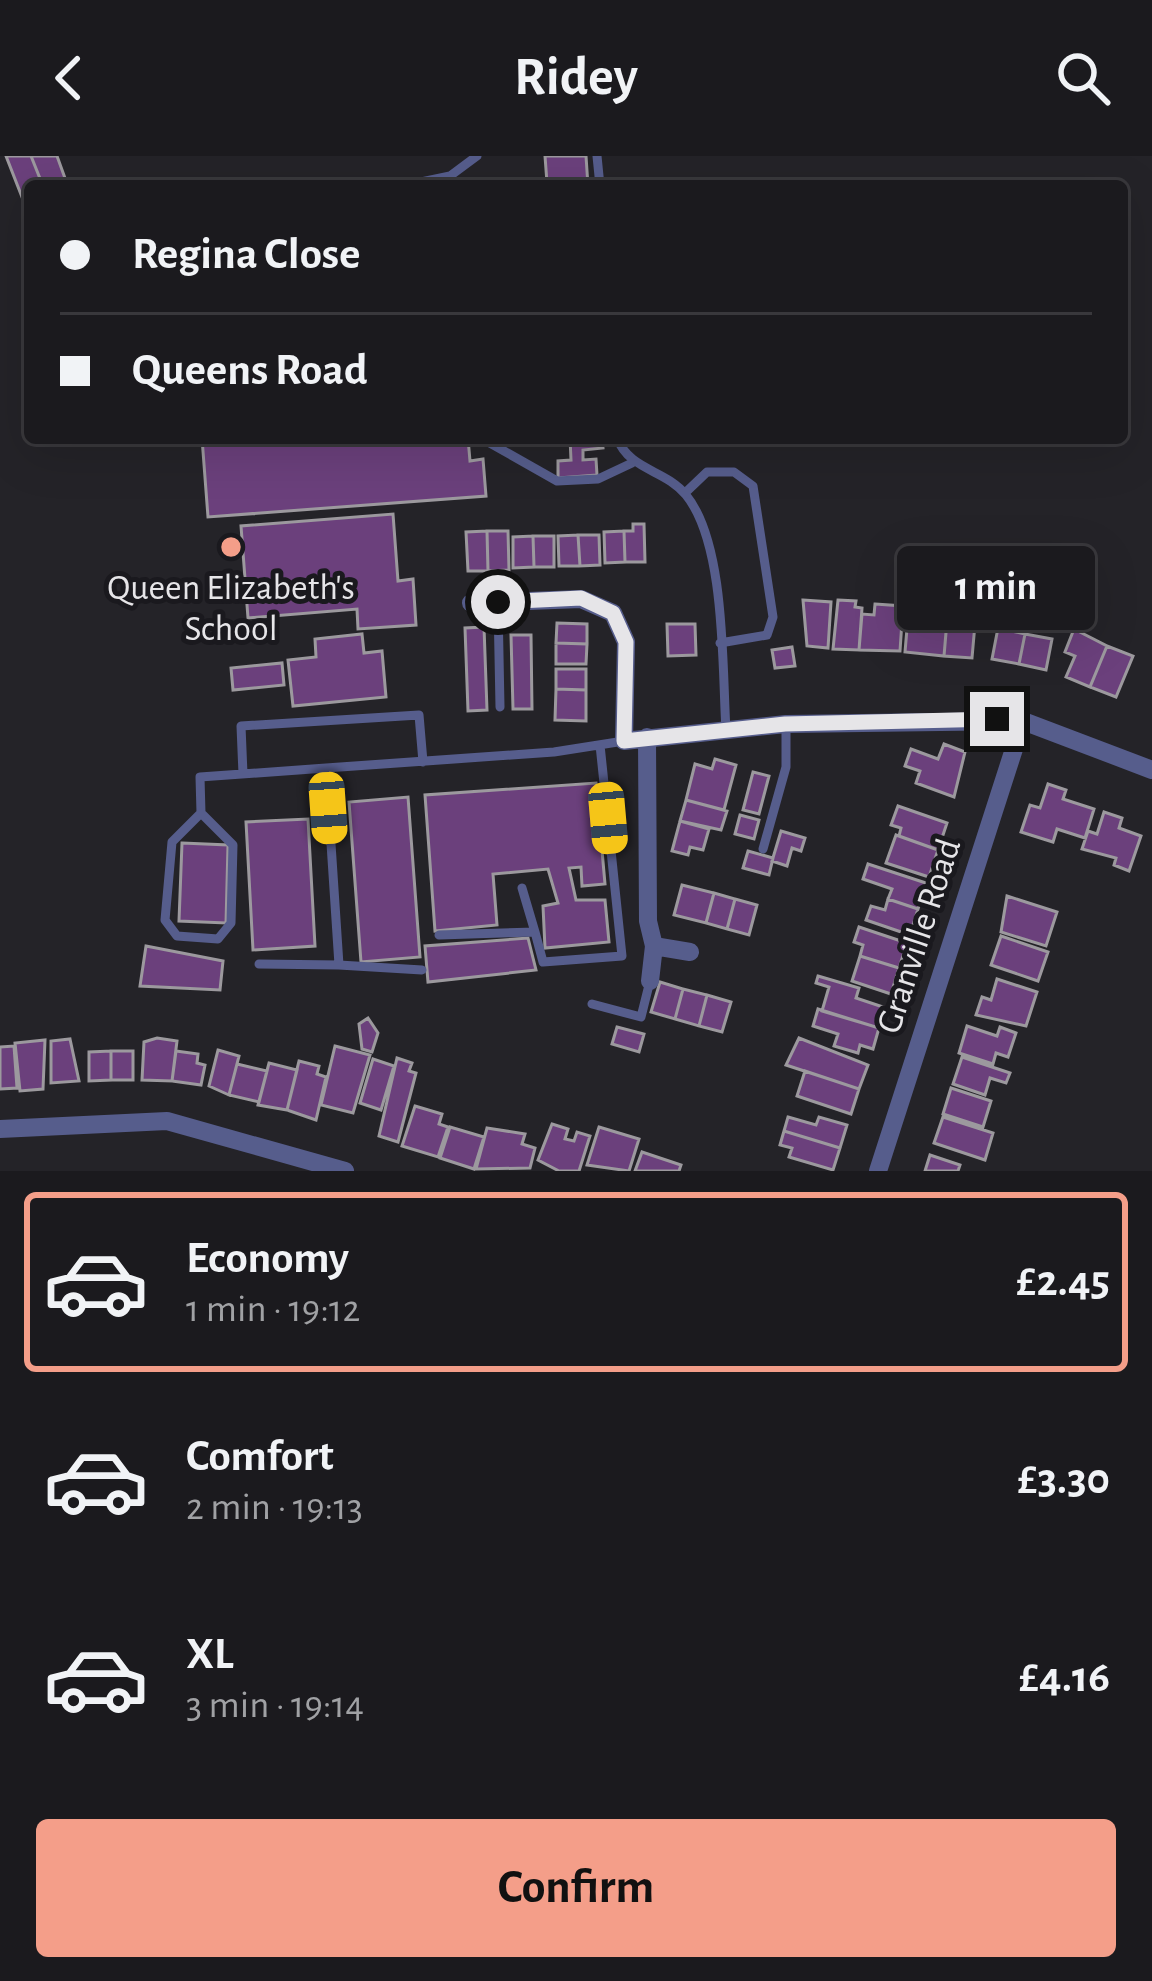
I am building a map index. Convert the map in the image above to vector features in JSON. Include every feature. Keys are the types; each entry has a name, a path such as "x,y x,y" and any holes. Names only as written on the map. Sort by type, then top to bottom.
{"street":[{"path":"471,603 581,598 613,613 626,642 624,741 785,724 1023,721 1152,770"},
{"name":"Granville Road","path":"878,1171 1023,721"},
{"path":"647,737 644,857 654,946 650,981"},
{"path":"654,946 690,952"},
{"path":"0,1130 167,1121 345,1171"}],"lane":[{"path":"451,180 477,156"},
{"path":"492,444 557,481 598,479 632,463"},
{"path":"620,444 632,463 685,493 704,538 720,643 726,730"},
{"path":"685,493 707,472 734,472 753,486 773,617 767,635 720,643"},
{"path":"498,602 500,707"},
{"path":"243,774 241,727 419,715 423,762"},
{"path":"763,849 786,767 785,724"},
{"path":"201,813 172,842 165,920 177,936 218,939 231,923 233,845 201,813 200,777 423,762 624,741"},
{"path":"522,888 543,962 622,956 600,746"},
{"path":"326,768 339,965"},
{"path":"439,935 535,932"},
{"path":"259,964 422,970"},
{"path":"592,1004 641,1017 650,981"}],"building":[{"path":"6,156 31,156 41,180 24,180 22,197"},
{"path":"31,156 57,156 66,180 41,180"},
{"path":"545,156 586,156 588,180 547,180"},
{"path":"202,444 469,444 470,461 483,459 486,496 208,517"},
{"path":"570,444 603,444 603,448 583,450 583,460 596,459 597,475 558,478 558,461 571,460"},
{"path":"393,514 398,581 413,579 416,625 358,629 357,609 248,618 241,526"},
{"path":"633,524 644,524 645,562 625,562 624,531 633,531"},
{"path":"487,531 488,571 468,571 466,532"},
{"path":"487,531 508,531 509,570 488,571"},
{"path":"624,531 625,562 605,563 604,532"},
{"path":"578,535 580,566 559,566 558,536"},
{"path":"578,535 599,535 600,565 580,566"},
{"path":"533,536 534,567 513,568 513,537"},
{"path":"533,536 554,536 554,567 534,567"},
{"path":"803,600 831,602 828,648 807,646"},
{"path":"838,600 856,601 855,607 862,608 859,650 833,649"},
{"path":"875,604 903,606 900,651 859,650 862,614 874,615"},
{"path":"909,605 948,608 944,656 905,652"},
{"path":"947,621 975,624 972,658 944,656"},
{"path":"557,623 587,624 587,644 556,643"},
{"path":"667,624 695,624 696,655 668,656"},
{"path":"484,627 487,710 468,711 465,628"},
{"path":"998,628 1025,634 1019,664 992,659"},
{"path":"1074,629 1107,646 1090,687 1066,677 1075,656 1065,652"},
{"path":"362,634 364,653 382,651 386,697 293,706 288,660 316,657 315,639"},
{"path":"1025,634 1052,639 1046,670 1019,664"},
{"path":"511,635 531,635 532,709 513,709"},
{"path":"556,643 587,644 586,664 556,664"},
{"path":"1107,646 1133,656 1116,697 1090,687"},
{"path":"792,647 795,666 775,668 772,650"},
{"path":"282,663 284,685 233,690 231,668"},
{"path":"556,669 586,669 586,690 556,689"},
{"path":"556,689 586,690 586,721 555,720"},
{"path":"944,744 965,752 954,797 916,783 920,771 905,766 911,749 938,759"},
{"path":"715,759 736,765 724,810 686,800 695,764 712,769"},
{"path":"753,772 769,776 759,814 743,810"},
{"path":"596,783 605,884 582,886 581,867 569,868 576,900 605,900 609,942 545,948 543,906 558,903 548,869 493,874 497,925 435,931 425,795"},
{"path":"1048,784 1066,790 1063,799 1094,809 1085,838 1057,829 1053,842 1021,832 1030,805 1040,808"},
{"path":"408,797 420,957 361,962 349,802"},
{"path":"686,800 727,811 721,830 680,821"},
{"path":"898,806 947,823 938,850 899,836 901,828 891,825"},
{"path":"1104,812 1122,818 1119,828 1141,836 1129,871 1114,865 1116,858 1082,849 1088,831 1097,834"},
{"path":"740,815 759,820 754,839 735,834"},
{"path":"308,819 315,946 253,950 246,822"},
{"path":"680,821 709,829 703,850 690,847 688,855 672,851"},
{"path":"781,831 805,838 801,851 792,848 787,866 772,861"},
{"path":"896,835 938,850 929,877 886,863"},
{"path":"182,843 228,845 226,923 179,921"},
{"path":"748,851 773,858 769,875 743,868"},
{"path":"868,864 926,883 918,909 888,899 892,889 863,879"},
{"path":"682,885 714,893 706,923 674,915"},
{"path":"714,893 735,899 727,929 706,923"},
{"path":"1007,896 1057,912 1046,946 1001,932"},
{"path":"735,899 757,905 749,935 727,929"},
{"path":"888,899 918,909 910,935 866,920 871,906 885,910"},
{"path":"859,927 907,943 899,968 860,956 863,945 854,942"},
{"path":"1001,936 1048,952 1038,981 991,965"},
{"path":"528,938 536,970 428,982 425,946"},
{"path":"146,946 223,961 220,990 140,986"},
{"path":"860,956 899,968 891,994 852,981"},
{"path":"818,976 859,988 856,998 886,1008 879,1028 822,1011 829,987 816,983"},
{"path":"997,979 1037,992 1026,1026 976,1015 982,997 991,1000"},
{"path":"660,982 683,989 675,1019 651,1012"},
{"path":"683,989 707,995 699,1026 675,1019"},
{"path":"707,995 731,1002 722,1032 699,1026"},
{"path":"818,1009 879,1028 873,1049 860,1045 858,1053 834,1046 838,1034 813,1026"},
{"path":"368,1018 378,1033 372,1052 362,1049 359,1024"},
{"path":"967,1026 997,1036 1000,1027 1016,1033 1008,1057 996,1053 993,1064 959,1053"},
{"path":"617,1027 644,1034 639,1052 612,1044"},
{"path":"157,1038 177,1041 172,1081 142,1080 144,1042"},
{"path":"799,1038 868,1065 859,1089 786,1065"},
{"path":"70,1039 79,1081 51,1083 51,1041"},
{"path":"45,1040 43,1089 20,1091 15,1043"},
{"path":"14,1046 17,1088 0,1089 0,1047"},
{"path":"335,1046 370,1055 353,1113 321,1105"},
{"path":"218,1050 239,1056 229,1095 209,1086"},
{"path":"111,1051 111,1080 89,1081 89,1052"},
{"path":"111,1051 133,1051 133,1080 111,1080"},
{"path":"176,1051 198,1054 197,1063 205,1065 201,1085 172,1081"},
{"path":"962,1057 1010,1073 1006,1083 990,1078 985,1095 953,1084"},
{"path":"397,1058 412,1063 409,1071 416,1073 398,1142 379,1136"},
{"path":"373,1059 394,1066 381,1110 360,1103"},
{"path":"299,1061 319,1066 317,1074 326,1077 316,1120 287,1110"},
{"path":"269,1063 297,1070 287,1110 258,1105"},
{"path":"237,1064 267,1071 259,1102 229,1095"},
{"path":"805,1071 859,1089 851,1114 797,1096"},
{"path":"951,1088 991,1101 983,1127 943,1114"},
{"path":"415,1106 442,1114 439,1124 448,1127 438,1157 402,1146"},
{"path":"788,1117 816,1125 819,1117 847,1125 840,1148 784,1131"},
{"path":"943,1117 993,1133 985,1160 934,1143"},
{"path":"552,1124 568,1129 565,1139 574,1141 577,1132 590,1136 579,1171 559,1171 538,1160"},
{"path":"450,1127 484,1137 474,1169 440,1158"},
{"path":"599,1127 639,1139 629,1171 587,1165"},
{"path":"487,1128 525,1134 522,1144 535,1148 530,1168 476,1169"},
{"path":"784,1131 840,1148 833,1170 789,1157 792,1148 780,1145"},
{"path":"642,1152 681,1165 679,1171 635,1171"},
{"path":"930,1155 960,1165 958,1171 925,1171"}],"place":[{"name":"Queen Elizabeth's School","path":"231,547"}],"route":[{"path":"498,602 581,598 613,613 626,642 624,741 785,724 997,719"}]}
